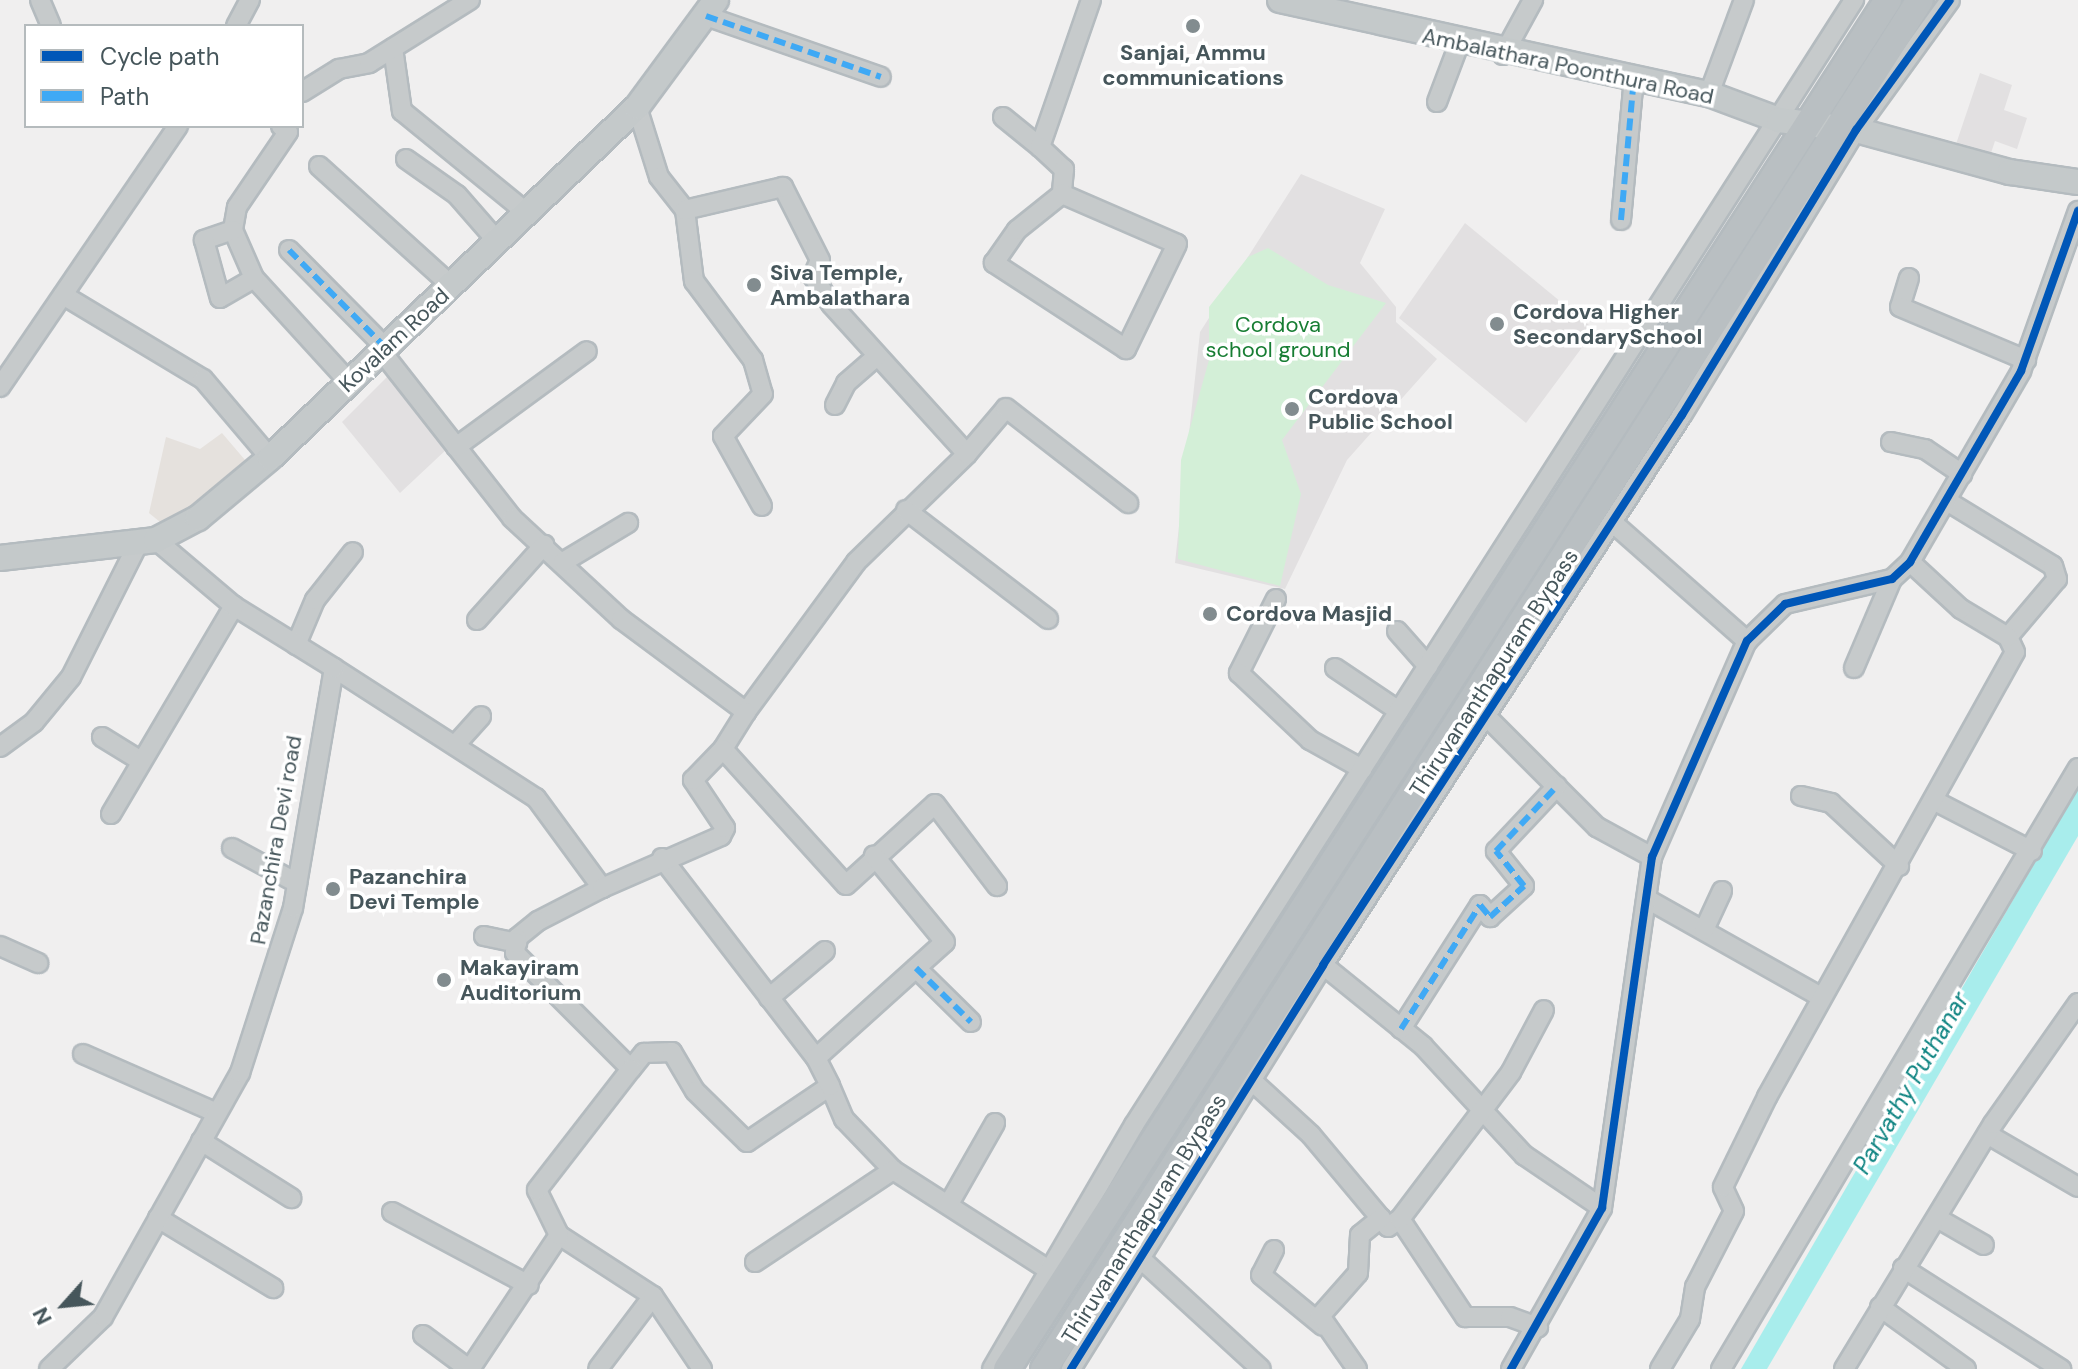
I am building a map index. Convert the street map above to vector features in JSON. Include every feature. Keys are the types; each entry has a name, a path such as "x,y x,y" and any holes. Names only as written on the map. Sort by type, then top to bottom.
{"highway":[{"name":"Thiruvananthapuram Bypass","path":"1007,1369 1888,0"},
{"name":"Thiruvananthapuram Bypass","path":"1044,1369 1845,129 1920,0"}],"main road":[{"name":"Ambalathara Poonthura Road","path":"1287,1 1503,55 1634,77 1709,94 1779,120 1845,129 1958,160 2078,182"},
{"name":"Kovalam Road","path":"0,558 148,541 198,518 270,458 637,107 707,6"}],"street":[{"path":"40,0 50,24"},
{"path":"237,24 250,0"},
{"path":"304,91 393,48 470,0"},
{"path":"1040,147 1091,0"},
{"path":"1503,55 1533,0"},
{"path":"1709,94 1744,0"},
{"path":"992,1369 1052,1272 1134,1125 1854,0"},
{"name":"Thiruvananthapuram Bypass","path":"1076,1368 1323,965 1613,523 1845,129 1950,0"},
{"path":"707,6 881,77"},
{"path":"1437,102 1459,44"},
{"path":"393,48 402,111 527,213"},
{"path":"1621,220 1634,77"},
{"path":"637,107 659,177 685,210 694,281 753,360 763,394 723,436 762,506"},
{"path":"1003,117 1064,169 1062,194 1017,230 994,263 1126,349 1177,244 1062,194"},
{"path":"0,387 177,128"},
{"path":"283,128 288,132 237,207 233,230 254,278 349,382"},
{"path":"406,159 457,195 498,242"},
{"path":"319,166 452,286"},
{"path":"685,210 783,187 820,260 816,283 876,357 967,454"},
{"path":"1854,668 1892,579 1910,562 2026,360 2078,211"},
{"path":"233,230 204,240 220,298 254,278"},
{"path":"289,250 384,350 456,447 544,545 621,619 746,712"},
{"path":"1909,278 1900,307 2026,360"},
{"path":"63,295 203,379 270,458"},
{"path":"456,447 587,351"},
{"path":"835,405 846,383 876,357"},
{"path":"517,943 538,921 662,858 721,836 725,828 693,780 723,749 803,626 906,510 967,454 1006,408 1128,503"},
{"path":"1891,442 1925,449 1962,474"},
{"path":"1947,501 2053,566 2057,579 2008,637"},
{"path":"906,510 1048,619"},
{"path":"563,562 628,523"},
{"path":"1613,523 1747,641"},
{"path":"0,747 34,722 71,677 148,541 234,606 457,743 536,798 602,888"},
{"path":"477,620 544,545"},
{"path":"296,645 315,600 353,552"},
{"path":"1660,1369 1690,1319 1695,1287 1734,1211 1723,1187 1819,996 1899,866 2015,652 2008,637 1961,609 1910,562"},
{"path":"1511,1369 1538,1327 1602,1208 1652,857 1747,641 1785,604 1892,579"},
{"path":"1276,599 1239,673 1310,740 1362,769"},
{"path":"111,814 234,606"},
{"path":"1397,631 1428,666"},
{"name":"Pazanchira Devi road","path":"49,1369 103,1317 240,1073 279,965 297,883 334,668"},
{"path":"1335,668 1399,711"},
{"path":"457,743 481,716"},
{"path":"1486,716 1597,827 1652,857"},
{"path":"102,737 141,761"},
{"path":"723,749 846,885 874,856 935,804 997,886"},
{"path":"1721,1369 2032,851 2078,768"},
{"path":"1401,1029 1480,905 1490,917 1524,886 1496,851 1557,786"},
{"path":"1801,796 1831,803 1899,866"},
{"path":"1935,801 2032,851"},
{"path":"232,848 297,883"},
{"path":"816,1058 945,942 874,856"},
{"path":"662,858 816,1058 844,1119 893,1170 950,1202 1052,1272"},
{"path":"1704,930 1722,891"},
{"path":"1647,899 1819,996"},
{"path":"484,936 517,943"},
{"path":"517,943 525,969 631,1069"},
{"path":"0,946 38,963"},
{"path":"769,998 825,951"},
{"path":"1323,965 1401,1029 1551,1177 1602,1208"},
{"path":"916,968 971,1022"},
{"path":"1251,1080 1311,1135 1388,1227 1400,1219 1479,1107 1511,1072 1544,1010"},
{"path":"1844,1369 1987,1134 2075,1015"},
{"path":"702,1369 653,1296 559,1235 537,1190 644,1053 672,1052 695,1091 747,1142 830,1086"},
{"path":"83,1054 217,1113"},
{"path":"950,1202 995,1123"},
{"path":"1987,1134 2078,1187"},
{"path":"201,1141 291,1198"},
{"path":"755,1262 893,1170"},
{"path":"392,1212 529,1285"},
{"path":"158,1218 273,1288"},
{"path":"1323,1326 1324,1304 1358,1273 1360,1235 1381,1218"},
{"path":"1937,1218 1984,1245"},
{"path":"1400,1219 1465,1317 1510,1317 1538,1327"},
{"path":"423,1335 470,1369 529,1285 559,1235"},
{"path":"1274,1250 1261,1275 1323,1326 1357,1369"},
{"path":"1142,1260 1261,1369"},
{"path":"1903,1268 2061,1369"},
{"path":"598,1369 653,1296"},
{"path":"1880,1307 1966,1369"}],"shaded area":[{"path":"1980,73 2012,85 2004,110 2027,118 2017,149 1995,141 1987,165 1953,153"},
{"name":"Cordova Public School","path":"1301,174 1385,209 1360,263 1396,307 1396,322 1437,359 1347,460 1285,589 1175,563 1200,332"},
{"name":"Cordova Higher SecondarySchool","path":"1465,223 1595,330 1526,423 1399,318"},
{"path":"391,373 448,448 400,493 342,422"},
{"path":"222,433 251,467 165,526 149,513 166,437 200,449"}],"green space":[{"name":"Cordova school ground","path":"1268,248 1328,285 1386,303 1282,440 1301,494 1280,586 1178,559 1181,460 1209,360 1209,307 1248,257"}],"water":[{"name":"Parvathy Puthanar","path":"2078,788 2078,836 1767,1369 1741,1369"}],"marked path":[{"path":"706,16 881,77"},
{"path":"1621,220 1634,77"},
{"path":"289,250 386,348"},
{"path":"1401,1029 1480,905 1490,917 1524,886 1496,851 1557,786"},
{"path":"916,968 971,1022"}],"cycle path":[{"path":"1071,1369 1323,965 1682,415 1856,130 1950,0"},
{"path":"1511,1369 1602,1208 1652,857 1747,641 1785,604 1892,579 1910,562 2021,371 2078,211"}],"place":[{"name":"Sanjai, Ammu communications","path":"1193,26"},
{"name":"Siva Temple, Ambalathara","path":"754,285"},
{"name":"Cordova Higher SecondarySchool","path":"1497,324"},
{"name":"Cordova Public School","path":"1292,409"},
{"name":"Cordova Masjid","path":"1210,614"},
{"name":"Pazanchira Devi Temple","path":"333,889"},
{"name":"Makayiram Auditorium","path":"444,980"}]}
